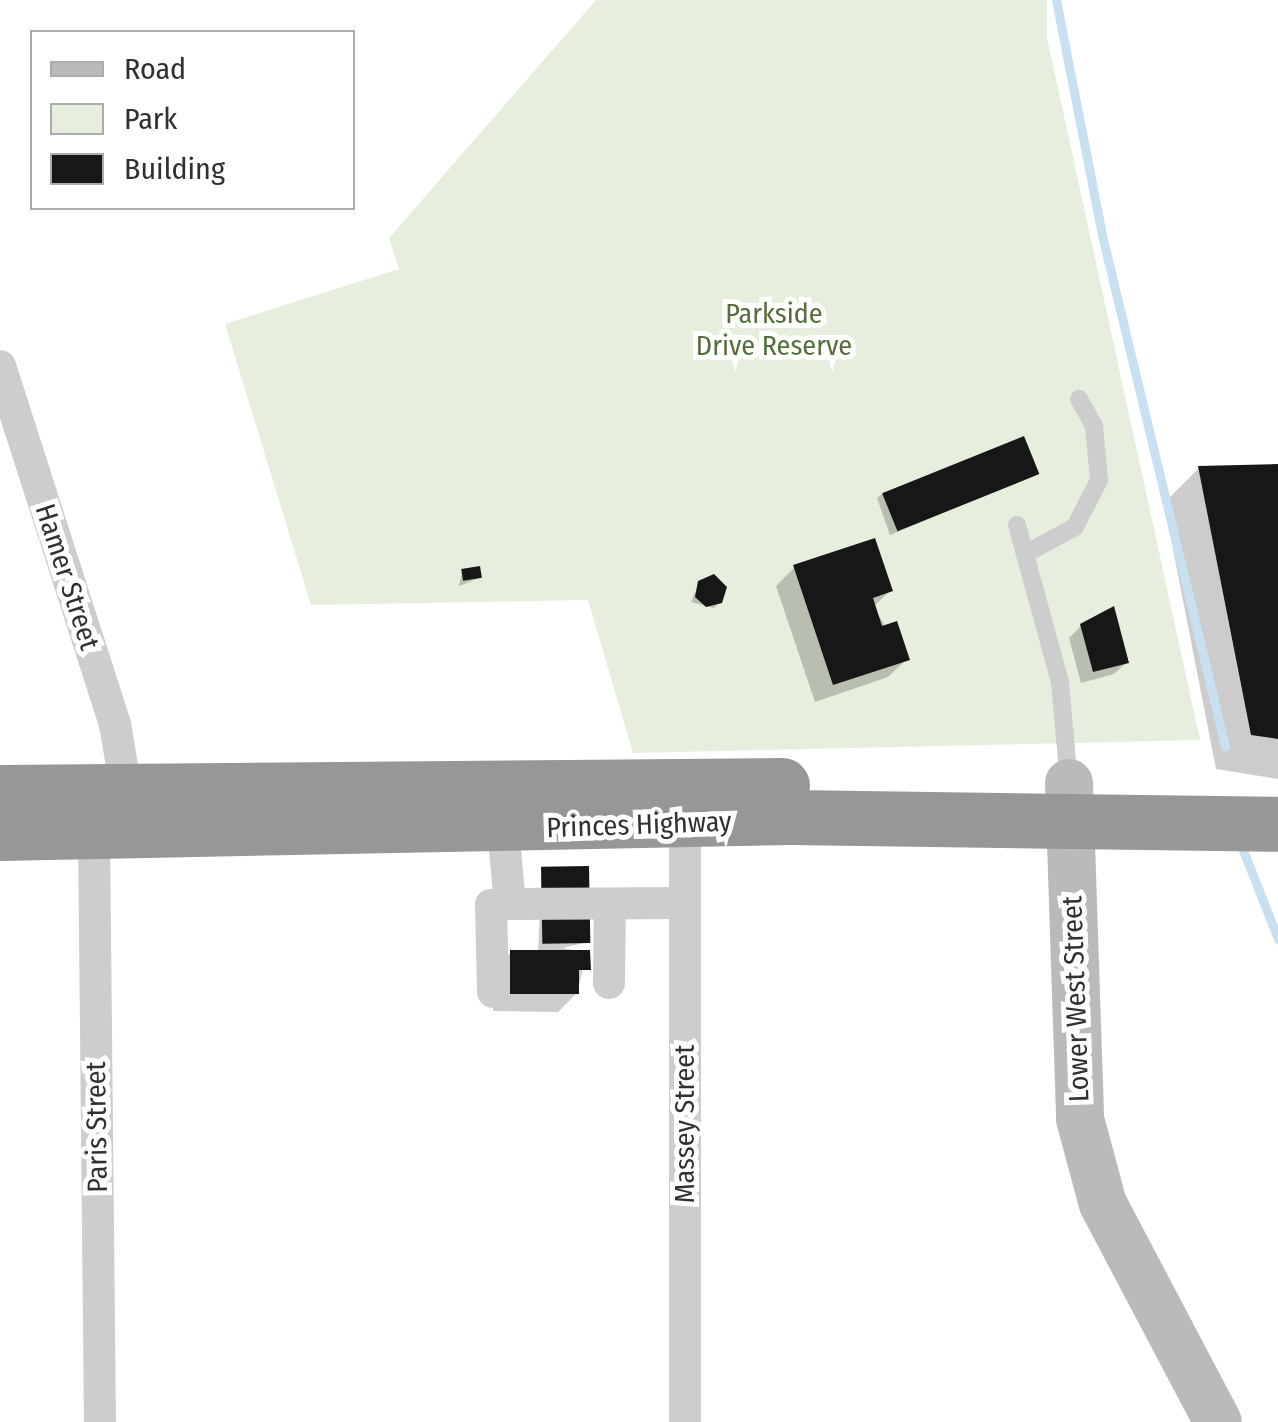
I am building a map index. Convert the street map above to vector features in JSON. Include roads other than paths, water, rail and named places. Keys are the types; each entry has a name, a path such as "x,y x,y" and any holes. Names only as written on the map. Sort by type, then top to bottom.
{"highway":[{"name":"Princes Highway","path":"0,792 110,811 503,828 685,826 1278,786"},
{"name":"Princes Highway","path":"0,833 110,811 1070,802 1278,824"}],"street":[{"name":"Hamer Street","path":"0,366 114,724 110,811"},
{"name":"Lower West Street","path":"1070,802 1080,1119 1103,1204 1218,1422"},
{"name":"Paris Street","path":"100,1422 110,811"},
{"name":"Massey Street","path":"685,826 685,1422"},
{"path":"503,828 510,904"},
{"path":"610,904 610,983"},
{"path":"493,992 490,905 685,904"}],"lane":[{"path":"1025,554 1076,527 1099,480 1094,426 1079,398"},
{"path":"1017,526 1060,682 1070,802"}],"waterway":[{"path":"1056,0 1102,235 1225,746"},
{"path":"1243,850 1278,939"}],"park label":[{"name":"Parkside Drive Reserve","path":"774,330"}]}
